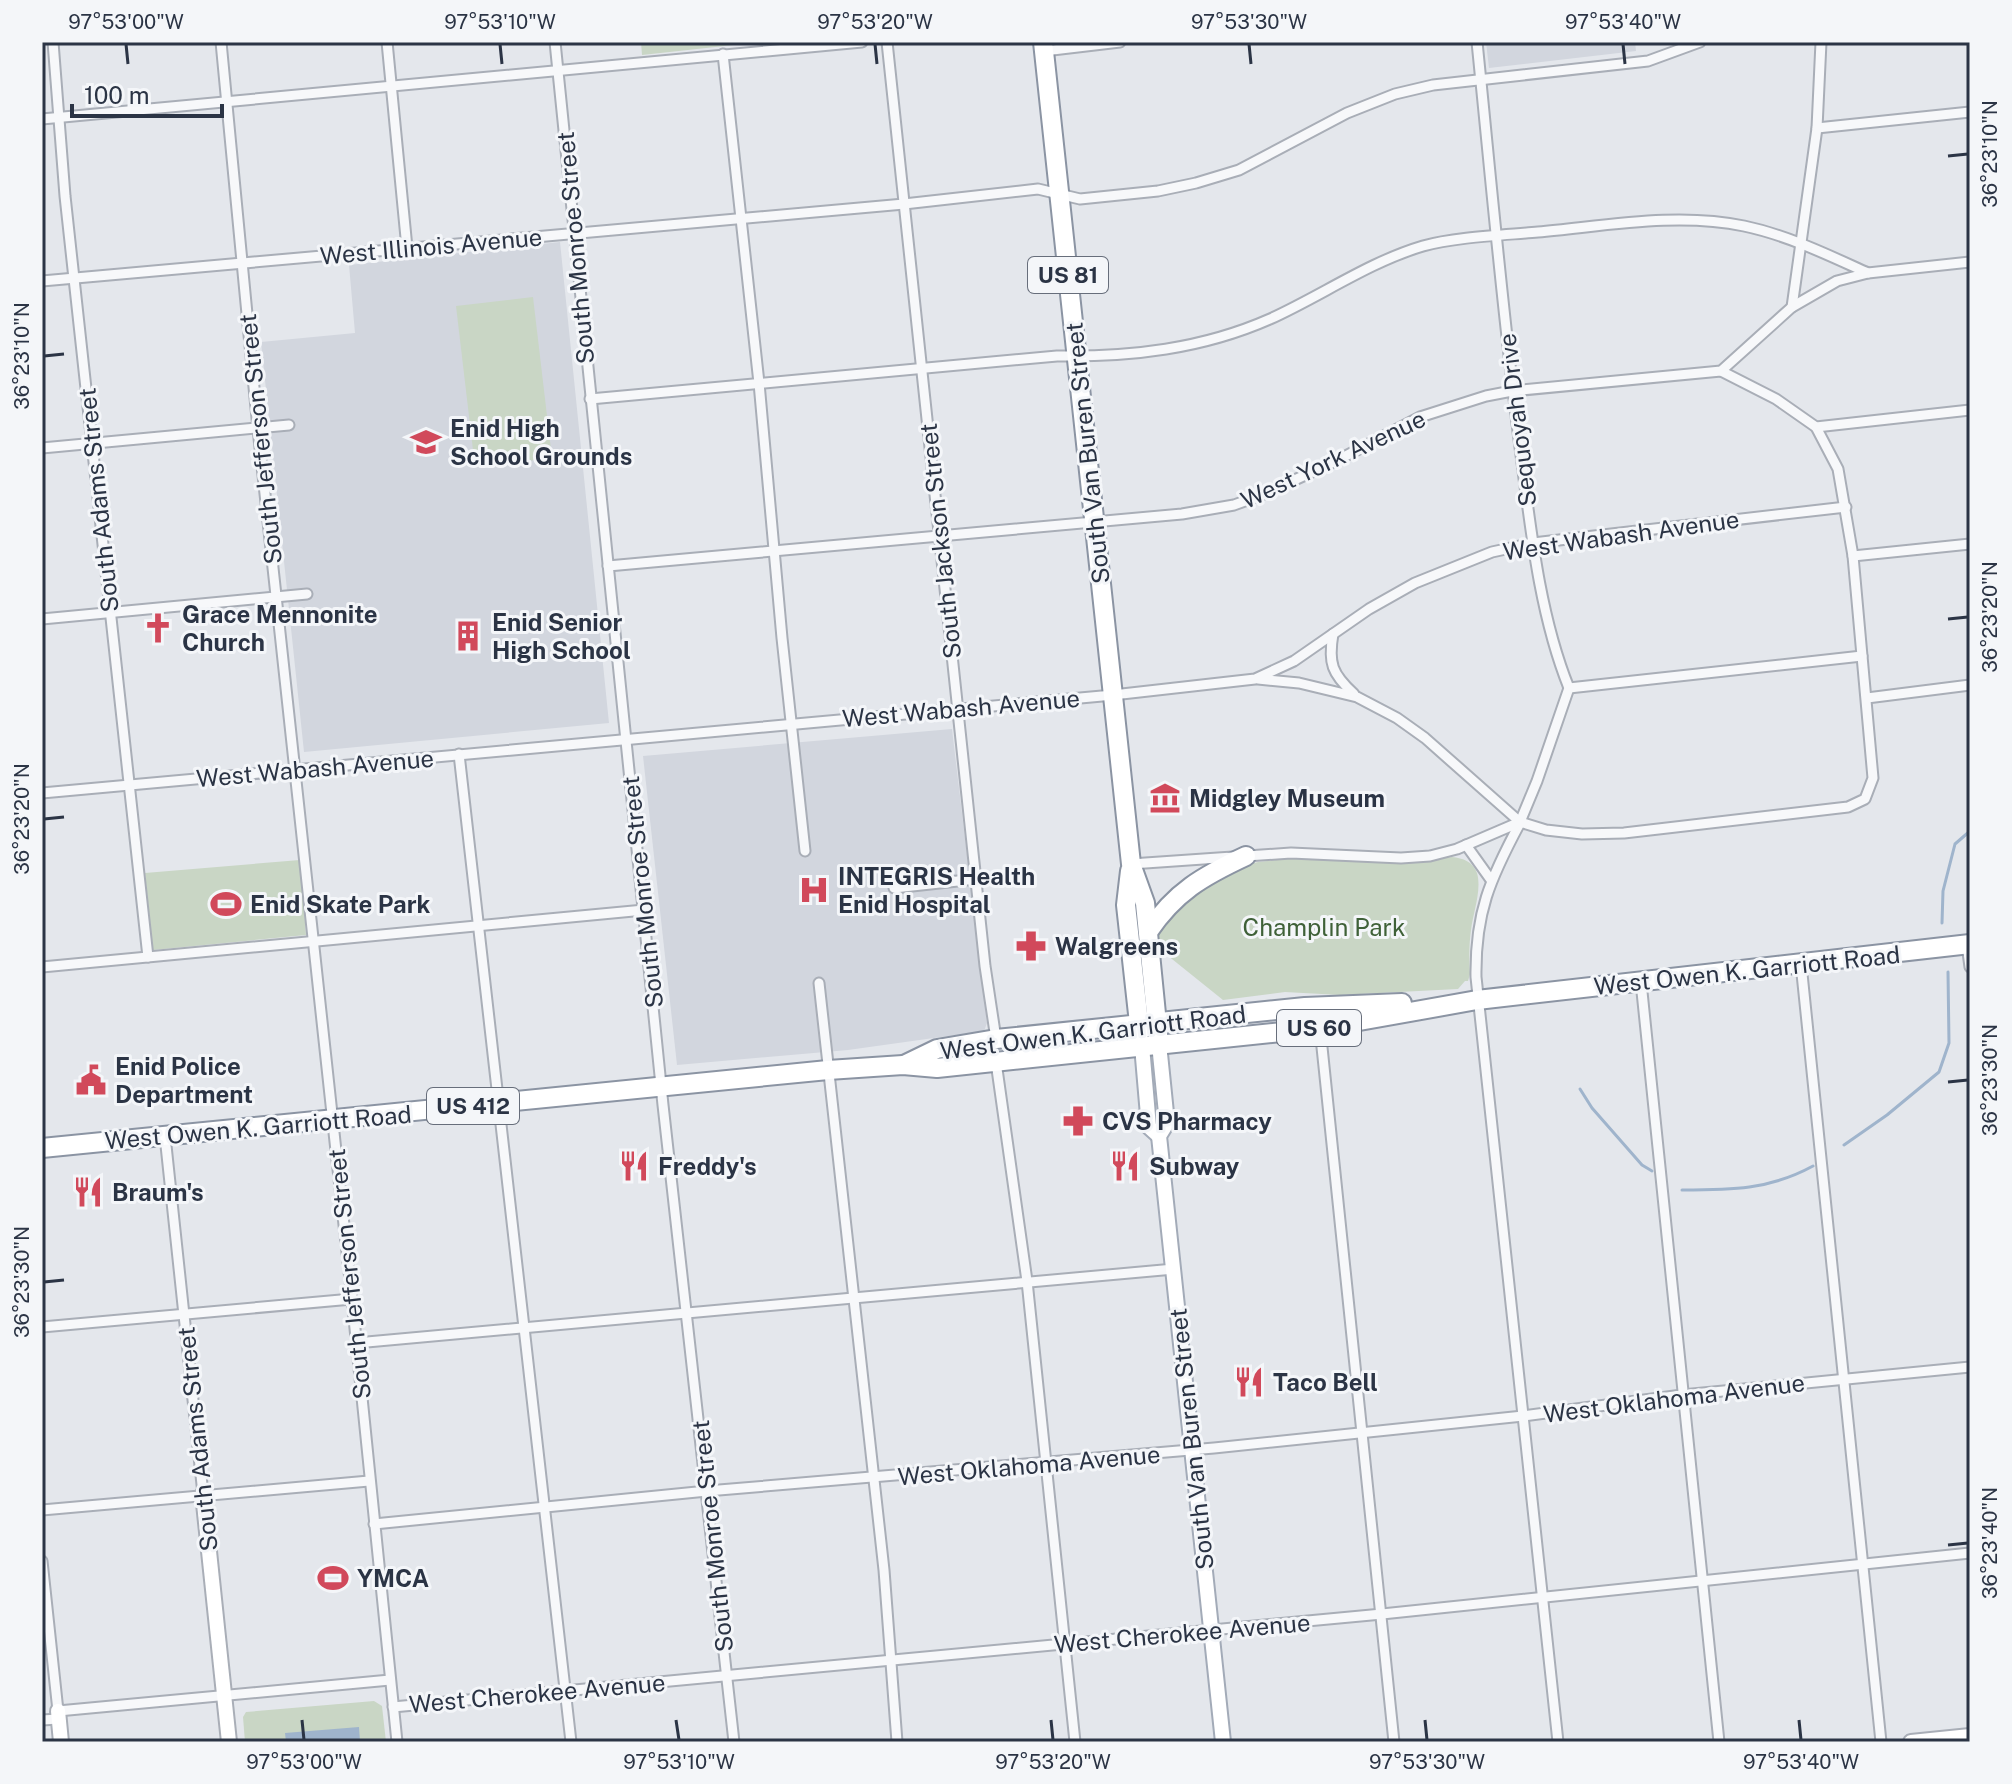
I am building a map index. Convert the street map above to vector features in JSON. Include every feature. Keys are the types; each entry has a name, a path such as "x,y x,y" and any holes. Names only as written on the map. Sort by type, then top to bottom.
{"highway":[{"name":"South Van Buren Street","path":"1043,46 1131,864 1126,905 1148,1022"},
{"path":"1148,932 1160,913 1180,893 1203,876 1246,856"},
{"name":"South Van Buren Street","path":"1131,864 1145,903 1150,1045"},
{"name":"West Owen K. Garriott Road","path":"42,1148 828,1070 903,1065 937,1068 1320,1028 1477,1000 1969,944"},
{"name":"West Owen K. Garriott Road","path":"903,1065 937,1049 996,1039 1305,1007 1477,1000"}],"main road":[{"name":"South Van Buren Street","path":"1150,1045 1167,1123 1159,1136 1223,1742"},
{"name":"South Adams Street","path":"203,1494 229,1742"},
{"path":"58,1715 61,1742"},
{"path":"1911,1742 1970,1736"}],"street":[{"name":"South Adams Street","path":"53,42 74,278 148,957"},
{"name":"South Jefferson Street","path":"221,42 258,429 397,1742"},
{"path":"387,42 407,248"},
{"name":"South Monroe Street","path":"555,42 590,399 734,1742"},
{"path":"42,119 862,42"},
{"name":"South Jackson Street","path":"887,42 976,879 996,1039"},
{"path":"1043,46 1120,42"},
{"name":"Sequoyah Drive","path":"1477,42 1512,391 1533,543 1556,657 1569,688"},
{"name":"West Illinois Avenue","path":"42,281 904,204 1038,189 1080,199 1158,191 1239,170 1347,113 1395,94 1433,85 1648,61 1700,42"},
{"path":"1792,307 1817,128 1821,42"},
{"path":"723,54 805,851"},
{"path":"1817,128 1970,112"},
{"path":"590,399 922,368 1154,351 1215,341 1270,319 1372,267 1424,245 1497,236 1681,219 1743,225 1802,243 1868,273"},
{"path":"1255,679 1299,683 1357,697 1397,718 1425,738 1520,822 1546,830 1582,834 1624,833 1848,807 1865,799 1873,778 1867,698 1853,556 1838,469 1816,427 1776,399 1721,371 1792,307 1837,281 1868,273 1970,262"},
{"name":"West York Avenue","path":"608,566 1182,514 1234,505 1338,460 1420,417 1486,396 1721,371"},
{"path":"1816,427 1970,410"},
{"path":"42,448 289,425"},
{"name":"West Wabash Avenue","path":"42,793 1113,695 1255,679 1294,661 1369,609 1415,583 1492,552 1533,543 1846,507"},
{"path":"1853,556 1970,544"},
{"path":"42,619 307,594"},
{"path":"1333,634 1331,661 1335,674 1357,697"},
{"path":"1558,1742 1477,1000 1475,948 1480,915 1491,880 1537,781 1569,688 1862,656"},
{"path":"1867,698 1970,685"},
{"path":"459,754 571,1742"},
{"path":"1131,864 1291,853 1401,858 1430,856 1466,845 1520,822"},
{"path":"1466,845 1491,880"},
{"path":"894,888 976,879"},
{"path":"42,967 644,910"},
{"path":"1969,944 1970,967"},
{"path":"1801,964 1881,1742"},
{"path":"1641,982 1719,1742"},
{"path":"819,983 855,1297 892,1660 897,1742"},
{"path":"1320,1028 1394,1742"},
{"path":"996,1062 1027,1281 1075,1742"},
{"name":"South Adams Street","path":"165,1136 203,1494"},
{"path":"356,1343 1174,1269"},
{"path":"42,1327 352,1299"},
{"name":"West Oklahoma Avenue","path":"374,1524 707,1491 1193,1450 1523,1416 1682,1395 1970,1367"},
{"path":"42,1510 369,1481"},
{"name":"West Cherokee Avenue","path":"393,1707 1211,1631 1970,1553"},
{"path":"42,1561 58,1715"},
{"name":"West Cherokee Avenue","path":"42,1720 58,1715 390,1680"}],"shaded area":[{"path":"1486,42 1635,42 1636,51 1489,68"},
{"name":"Enid High School Grounds","path":"560,242 609,723 304,752 261,342 355,333 349,265"},
{"name":"INTEGRIS Health Enid Hospital","path":"952,729 987,1023 984,1031 848,1050 677,1065 643,756"}],"green space":[{"path":"641,42 761,42 642,55"},
{"path":"533,297 552,458 475,467 456,306"},
{"name":"Champlin Park","path":"1452,857 1470,863 1478,880 1470,936 1470,974 1468,981 1458,989 1340,995 1285,992 1223,1000 1167,955 1160,959 1156,928 1169,911 1232,869 1293,858 1404,863"},
{"name":"Enid Skate Park","path":"300,860 306,935 153,950 145,873"},
{"path":"374,1701 382,1706 386,1742 245,1742 243,1717 246,1712"}],"water":[{"path":"359,1727 360,1742 286,1742 285,1733"}],"waterway":[{"path":"1942,923 1943,891 1955,844 1970,831"},
{"path":"1844,1145 1887,1115 1939,1072 1949,1043 1948,972"},
{"path":"1580,1089 1592,1108 1642,1165 1652,1171"},
{"path":"1682,1190 1733,1189 1765,1184 1813,1166"}],"place":[{"name":"Enid High School Grounds","path":"426,442"},
{"name":"Grace Mennonite Church","path":"158,628"},
{"name":"Enid Senior High School","path":"468,636"},
{"name":"Midgley Museum","path":"1165,798"},
{"name":"INTEGRIS Health Enid Hospital","path":"814,890"},
{"name":"Enid Skate Park","path":"226,904"},
{"name":"Walgreens","path":"1031,946"},
{"name":"Enid Police Department","path":"91,1080"},
{"name":"CVS Pharmacy","path":"1078,1121"},
{"name":"Freddy's","path":"634,1166"},
{"name":"Subway","path":"1125,1166"},
{"name":"Braum's","path":"88,1192"},
{"name":"Taco Bell","path":"1249,1382"},
{"name":"YMCA","path":"333,1578"}]}
